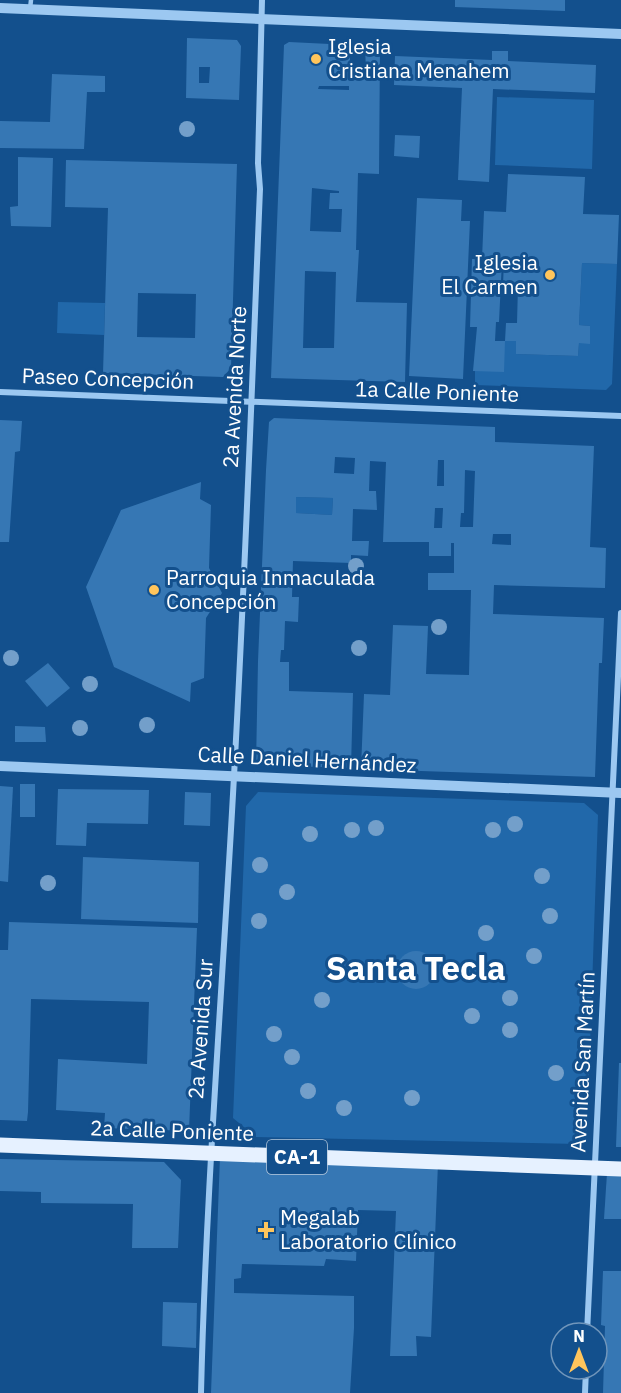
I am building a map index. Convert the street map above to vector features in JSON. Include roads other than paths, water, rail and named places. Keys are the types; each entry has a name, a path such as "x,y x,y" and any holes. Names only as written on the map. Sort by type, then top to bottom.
{"main road":[{"name":"2a Calle Poniente","path":"0,1145 594,1168"},
{"name":"CA-1","path":"594,1168 621,1169"}],"street":[{"name":"2a Avenida Norte","path":"234,776 260,189 258,163 262,0"},
{"path":"0,8 31,5 261,19 621,34"},
{"name":"Paseo Concepción","path":"0,392 251,401"},
{"name":"1a Calle Poniente","path":"251,401 621,416"},
{"name":"Avenida San Martín","path":"588,1321 594,1168 617,793 621,613"},
{"name":"Calle Daniel Hernández","path":"0,766 617,793"},
{"name":"2a Avenida Sur","path":"201,1393 210,1154 234,776"}],"place":[{"name":"Iglesia Cristiana Menahem","path":"316,59"},
{"name":"Iglesia El Carmen","path":"550,275"},
{"name":"Parroquia Inmaculada Concepción","path":"154,590"},
{"name":"Megalab Laboratorio Clínico","path":"266,1230"}],"district":[{"name":"Santa Tecla","path":"416,968"}]}
